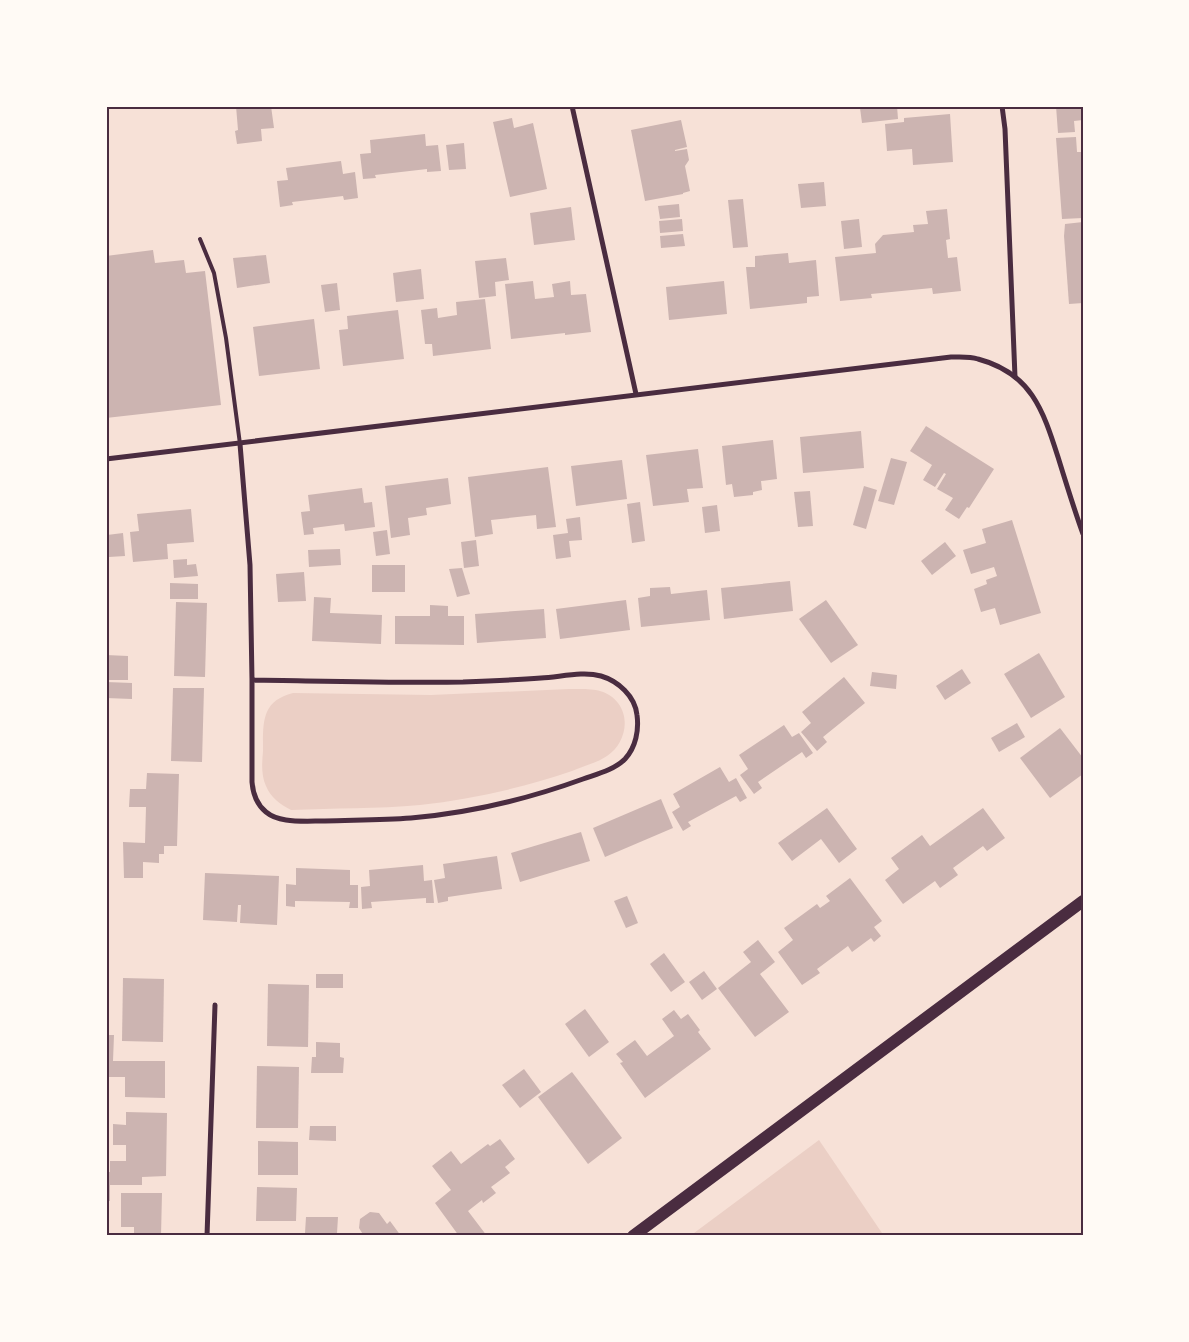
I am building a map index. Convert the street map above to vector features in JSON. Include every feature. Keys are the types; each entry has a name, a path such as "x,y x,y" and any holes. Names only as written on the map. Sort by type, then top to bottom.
{"main road":[{"path":"633,1236 1083,901"}],"street":[{"path":"572,106 636,394"},
{"path":"1002,106 1006,139 1015,377"},
{"path":"106,459 951,357 976,358 1001,367 1022,382 1038,402 1048,426 1083,534"},
{"path":"240,444 250,565 252,782 258,804 266,813 289,821 411,818 463,811 514,801 612,768 626,758 635,743 639,726 636,709 628,694 616,682 599,675 582,674 463,682 252,680"},
{"path":"207,1236 215,1005"}],"lane":[{"path":"200,239 216,282 226,338 240,444"}],"shaded area":[{"path":"569,689 596,690 608,694 618,703 622,710 625,724 624,732 618,745 607,756 594,763 535,783 459,800 420,805 291,810 273,797 264,782 262,764 263,731 266,714 269,707 275,702 293,693 431,695"},
{"path":"819,1140 884,1236 690,1236"}],"building":[{"path":"236,106 271,106 274,128 261,129 262,141 237,144 235,131 238,130"},
{"path":"897,106 898,119 862,123 860,108"},
{"path":"1056,106 1083,106 1083,120 1074,121 1075,132 1058,133"},
{"path":"950,114 953,162 913,165 912,149 887,151 885,124 904,122 904,118"},
{"path":"512,118 514,128 533,123 547,189 510,197 493,122"},
{"path":"681,120 687,147 675,151 687,149 689,160 685,166 690,191 645,201 631,130"},
{"path":"425,134 426,146 438,145 441,171 427,172 427,169 375,175 376,178 363,179 360,154 371,153 370,140"},
{"path":"1076,137 1077,152 1083,152 1083,218 1062,219 1056,138"},
{"path":"464,143 466,169 449,170 446,145"},
{"path":"341,161 343,174 355,172 358,198 344,200 343,196 292,202 293,205 280,207 277,181 288,180 286,168"},
{"path":"824,182 826,206 801,208 798,184"},
{"path":"743,199 748,247 733,248 728,200"},
{"path":"679,204 680,217 660,219 658,206"},
{"path":"571,207 575,240 534,245 530,213"},
{"path":"947,209 950,239 946,240 948,258 957,257 961,291 933,294 932,288 871,294 872,298 840,301 835,257 876,253 875,244 883,235 914,232 913,225 928,224 926,211"},
{"path":"682,219 683,231 660,233 659,221"},
{"path":"859,219 862,247 844,249 841,221"},
{"path":"1083,222 1083,303 1069,304 1064,236 1065,224"},
{"path":"683,234 685,246 661,248 660,236"},
{"path":"153,250 155,263 184,260 186,273 205,271 221,405 106,418 106,256"},
{"path":"788,253 789,263 816,260 819,296 807,297 807,303 750,309 746,267 755,267 755,256"},
{"path":"266,255 270,283 237,288 233,258"},
{"path":"506,258 509,280 495,282 496,296 479,298 475,261"},
{"path":"421,269 424,299 396,302 393,273"},
{"path":"533,281 535,299 554,297 552,284 570,281 571,295 586,294 591,332 511,339 505,284"},
{"path":"724,281 727,314 669,320 666,287"},
{"path":"337,283 340,310 325,312 321,285"},
{"path":"485,299 491,349 433,356 432,344 425,344 421,310 437,308 438,318 457,315 456,302"},
{"path":"398,310 404,359 343,366 339,330 348,329 347,316"},
{"path":"314,319 320,369 259,376 253,327"},
{"path":"926,426 994,469 969,508 967,507 959,519 945,510 953,498 937,489 946,474 944,473 935,487 923,480 932,465 910,451"},
{"path":"861,431 864,468 803,473 800,437"},
{"path":"773,440 777,479 761,481 762,490 753,492 753,495 734,497 732,484 726,485 722,446"},
{"path":"698,449 703,488 687,489 689,502 653,506 646,455"},
{"path":"891,458 907,462 894,505 878,501"},
{"path":"622,460 627,499 576,506 571,466"},
{"path":"548,467 556,527 537,529 536,515 491,520 493,534 475,537 468,477"},
{"path":"448,478 451,504 426,508 427,515 408,518 410,535 391,538 385,486"},
{"path":"864,486 877,490 866,529 853,525"},
{"path":"362,488 364,503 372,502 375,527 345,531 344,524 313,528 314,534 304,535 301,512 310,511 308,495"},
{"path":"810,491 813,526 798,527 794,492"},
{"path":"640,502 645,541 632,543 627,504"},
{"path":"717,505 720,531 705,533 702,507"},
{"path":"191,509 194,542 167,544 168,559 133,562 130,532 139,531 137,514"},
{"path":"580,517 582,540 569,541 571,557 556,559 553,535 568,533 566,519"},
{"path":"1012,520 1041,613 1000,625 995,608 981,612 974,589 987,584 986,580 997,576 994,567 971,574 963,550 986,543 982,529"},
{"path":"387,530 390,554 376,556 373,532"},
{"path":"123,533 125,556 109,557 107,535"},
{"path":"476,540 479,566 464,568 461,542"},
{"path":"945,542 956,556 932,575 921,561"},
{"path":"340,549 341,565 309,567 308,550"},
{"path":"187,559 187,565 196,564 198,576 174,578 173,560"},
{"path":"372,565 405,565 405,592 372,592"},
{"path":"462,568 470,594 457,597 449,569"},
{"path":"304,572 306,601 278,602 276,574"},
{"path":"790,581 793,611 724,619 721,588"},
{"path":"170,583 198,584 198,599 170,599"},
{"path":"670,587 671,594 707,590 710,620 641,627 638,598 650,596 650,588"},
{"path":"314,597 331,598 330,613 382,615 381,644 312,641"},
{"path":"626,600 630,630 560,639 556,609"},
{"path":"826,600 858,645 831,663 799,619"},
{"path":"176,602 207,603 205,677 174,676"},
{"path":"430,605 448,606 448,616 464,616 464,645 395,644 395,616 430,616"},
{"path":"544,609 546,638 477,643 475,614"},
{"path":"1039,653 1065,697 1031,718 1004,674"},
{"path":"106,655 128,656 128,680 106,680"},
{"path":"962,669 971,683 945,700 936,686"},
{"path":"872,672 897,675 896,689 870,686"},
{"path":"844,677 865,703 823,737 827,742 817,751 801,732 811,723 802,712"},
{"path":"106,682 132,683 132,699 106,698"},
{"path":"173,688 204,688 202,762 171,761"},
{"path":"1017,723 1025,737 999,752 991,738"},
{"path":"784,725 792,737 799,733 813,753 806,758 802,752 758,782 762,788 754,794 740,775 748,769 739,755"},
{"path":"1060,728 1083,758 1083,774 1050,798 1020,758"},
{"path":"720,767 729,782 736,778 747,798 740,802 736,796 688,822 691,826 683,831 672,812 680,807 673,794"},
{"path":"147,773 179,774 177,846 164,846 164,854 159,854 159,863 143,862 143,878 124,878 123,842 145,843 146,807 129,807 130,789 146,789"},
{"path":"661,799 673,828 605,857 593,828"},
{"path":"827,808 857,849 839,863 821,839 792,861 778,843"},
{"path":"983,808 1005,838 987,851 983,846 953,868 958,875 940,888 935,881 903,904 885,880 899,869 891,858 922,835 930,846"},
{"path":"581,832 590,861 520,882 511,853"},
{"path":"497,856 502,889 448,897 448,901 438,903 434,880 445,878 443,864"},
{"path":"423,865 424,881 432,880 434,903 426,903 426,898 371,902 372,908 362,909 361,887 370,886 369,870"},
{"path":"296,868 350,870 350,885 358,885 358,908 349,908 350,902 295,901 295,907 286,906 286,884 296,885"},
{"path":"205,873 279,876 277,925 240,923 241,905 238,905 237,922 203,920"},
{"path":"850,878 882,921 874,927 881,936 874,942 871,938 852,952 848,946 817,969 820,973 802,985 778,952 793,940 784,928 817,904 820,908 830,901 826,896"},
{"path":"627,896 638,923 626,928 614,901"},
{"path":"758,940 775,962 760,974 789,1012 755,1037 718,988 751,962 743,952"},
{"path":"664,953 685,982 671,992 650,964"},
{"path":"704,971 717,989 702,1000 689,982"},
{"path":"316,974 343,974 343,988 316,988"},
{"path":"123,978 164,979 163,1042 122,1041"},
{"path":"268,984 309,985 308,1047 267,1046"},
{"path":"585,1009 609,1042 589,1057 565,1024"},
{"path":"674,1010 681,1019 688,1014 700,1030 698,1032 711,1049 645,1098 620,1063 623,1062 616,1054 635,1040 647,1056 674,1036 662,1019"},
{"path":"106,1035 114,1035 113,1061 165,1061 165,1098 125,1097 125,1077 106,1077"},
{"path":"316,1042 340,1043 340,1057 344,1058 343,1073 311,1073 312,1057 316,1057"},
{"path":"257,1066 299,1067 298,1128 256,1128"},
{"path":"524,1069 541,1092 520,1108 502,1085"},
{"path":"572,1072 622,1138 588,1164 538,1097"},
{"path":"126,1112 167,1113 166,1176 142,1177 142,1185 110,1185 110,1201 106,1201 106,1172 110,1172 110,1161 126,1161 126,1145 113,1145 113,1124 126,1125"},
{"path":"310,1126 336,1126 336,1141 309,1140"},
{"path":"500,1139 515,1159 505,1167 510,1173 491,1187 496,1193 483,1203 482,1200 468,1211 487,1236 459,1236 435,1203 451,1190 432,1166 451,1151 461,1164 488,1144 490,1146"},
{"path":"258,1141 298,1142 298,1175 258,1175"},
{"path":"257,1187 297,1188 296,1221 256,1221"},
{"path":"121,1193 162,1193 161,1236 134,1236 134,1227 121,1227"},
{"path":"370,1212 379,1213 387,1224 390,1221 401,1236 364,1236 359,1228 360,1219"},
{"path":"306,1217 338,1217 337,1233 305,1233"},
{"path":"252,1233 291,1233 291,1236 252,1236"}]}
